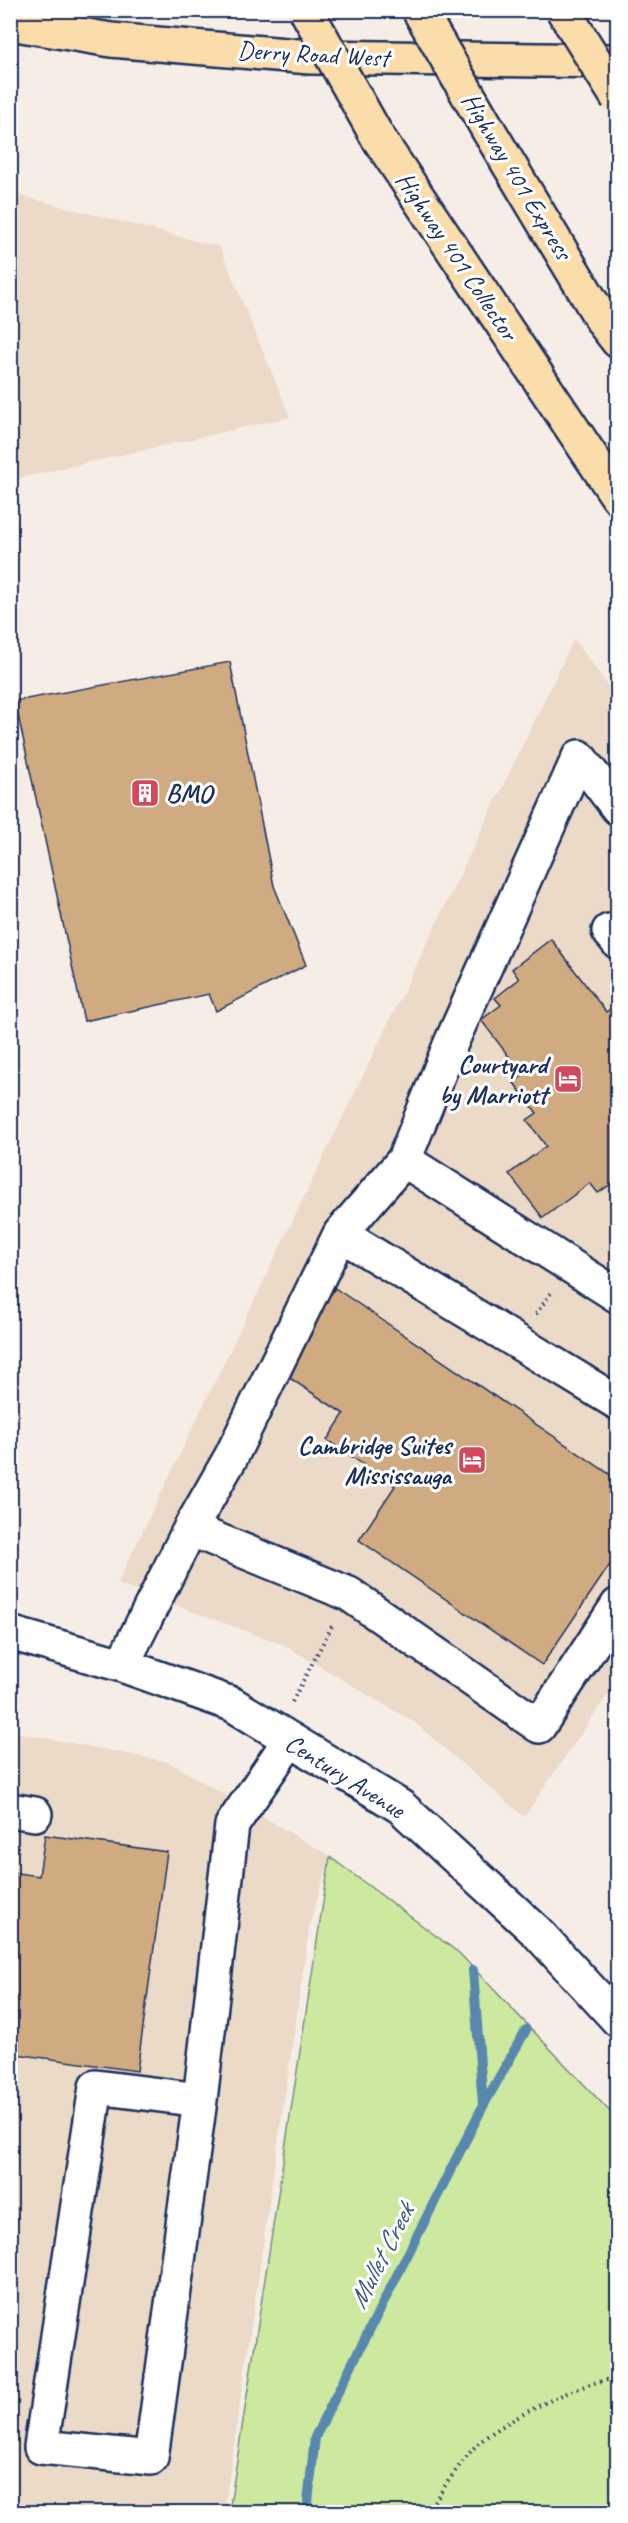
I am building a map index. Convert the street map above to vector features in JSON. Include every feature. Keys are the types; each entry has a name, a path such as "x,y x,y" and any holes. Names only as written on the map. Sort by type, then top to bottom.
{"main road":[{"name":"Highway 401 Collector","path":"306,10 377,136 618,497"},
{"name":"Highway 401 Express","path":"419,10 604,322 618,340"},
{"path":"563,10 618,98"},
{"name":"Derry Road West","path":"10,23 111,40 310,57 618,61"}],"street":[{"path":"122,1665 190,1529 231,1458 340,1234 404,1160 451,1043 579,757 618,808"},
{"path":"404,1160 618,1296"},
{"path":"340,1234 618,1403"},
{"path":"190,1529 349,1594 539,1726 618,1605"},
{"name":"Century Avenue","path":"10,1633 122,1665 232,1704 400,1807 537,1932 618,2020"},
{"path":"200,2100 96,2087 41,2447 151,2458 200,2100 232,1824 283,1737"}],"path":[{"path":"517,1342 570,1266"},
{"path":"283,1737 349,1594"},
{"path":"429,2512 432,2504 480,2442 544,2402 606,2379 618,2379"}],"shaded area":[{"path":"10,193 220,247 290,417 11,480"},
{"path":"574,639 618,699 617,1681 524,1817 415,1723 284,1645 117,1584"},
{"path":"10,1731 169,1762 330,1856 310,1924 224,2512 11,2512"}],"green space":[{"path":"330,1857 459,1953 617,2119 617,2512 229,2512"}],"building":[{"name":"BMO","path":"230,662 274,886 306,965 216,1011 209,994 84,1021 15,701"},
{"name":"Courtyard by Marriott","path":"551,939 606,1012 614,1006 618,1011 618,1179 598,1193 590,1183 543,1218 509,1174 546,1146 527,1120 537,1113 514,1083 523,1075 481,1020 501,1005 495,998 519,979 512,969"},
{"name":"Cambridge Suites Mississauga","path":"335,1288 618,1480 618,1553 542,1665 359,1540 395,1486 327,1440 344,1414 279,1371"},
{"path":"45,1835 167,1852 137,2071 17,2054 10,2103 10,1872 39,1876"}],"waterway":[{"path":"473,1970 483,2105"},
{"name":"Mullet Creek","path":"307,2512 315,2437 483,2106 526,2030"}],"place":[{"name":"BMO","path":"145,793"},
{"name":"Courtyard by Marriott","path":"568,1079"},
{"name":"Cambridge Suites Mississauga","path":"472,1460"}]}
